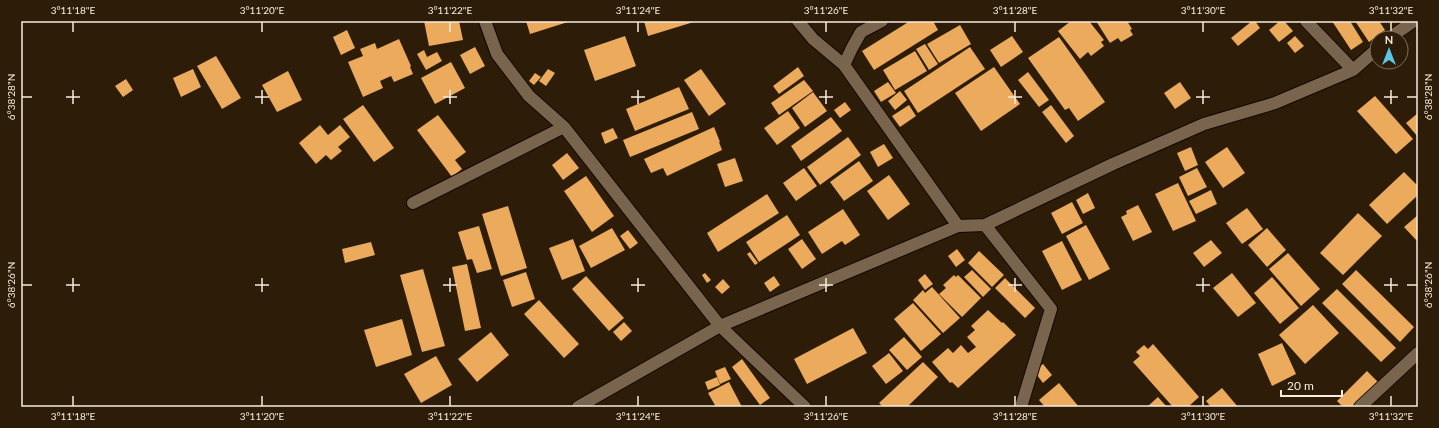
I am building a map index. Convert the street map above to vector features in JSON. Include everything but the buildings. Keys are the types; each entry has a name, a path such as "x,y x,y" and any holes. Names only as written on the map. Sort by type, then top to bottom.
{"street":[{"path":"485,21 497,54 529,96 564,127 720,326 805,407"},
{"path":"798,21 813,39 844,65 958,226"},
{"path":"844,65 861,32 882,21"},
{"path":"1306,21 1353,70"},
{"path":"1401,30 1414,21"},
{"path":"578,407 720,326 958,226 985,225 1113,164 1204,124 1275,103 1353,70 1369,56"},
{"path":"414,203 564,127"},
{"path":"985,225 1051,309 1021,407"},
{"path":"1360,407 1418,354"}]}
